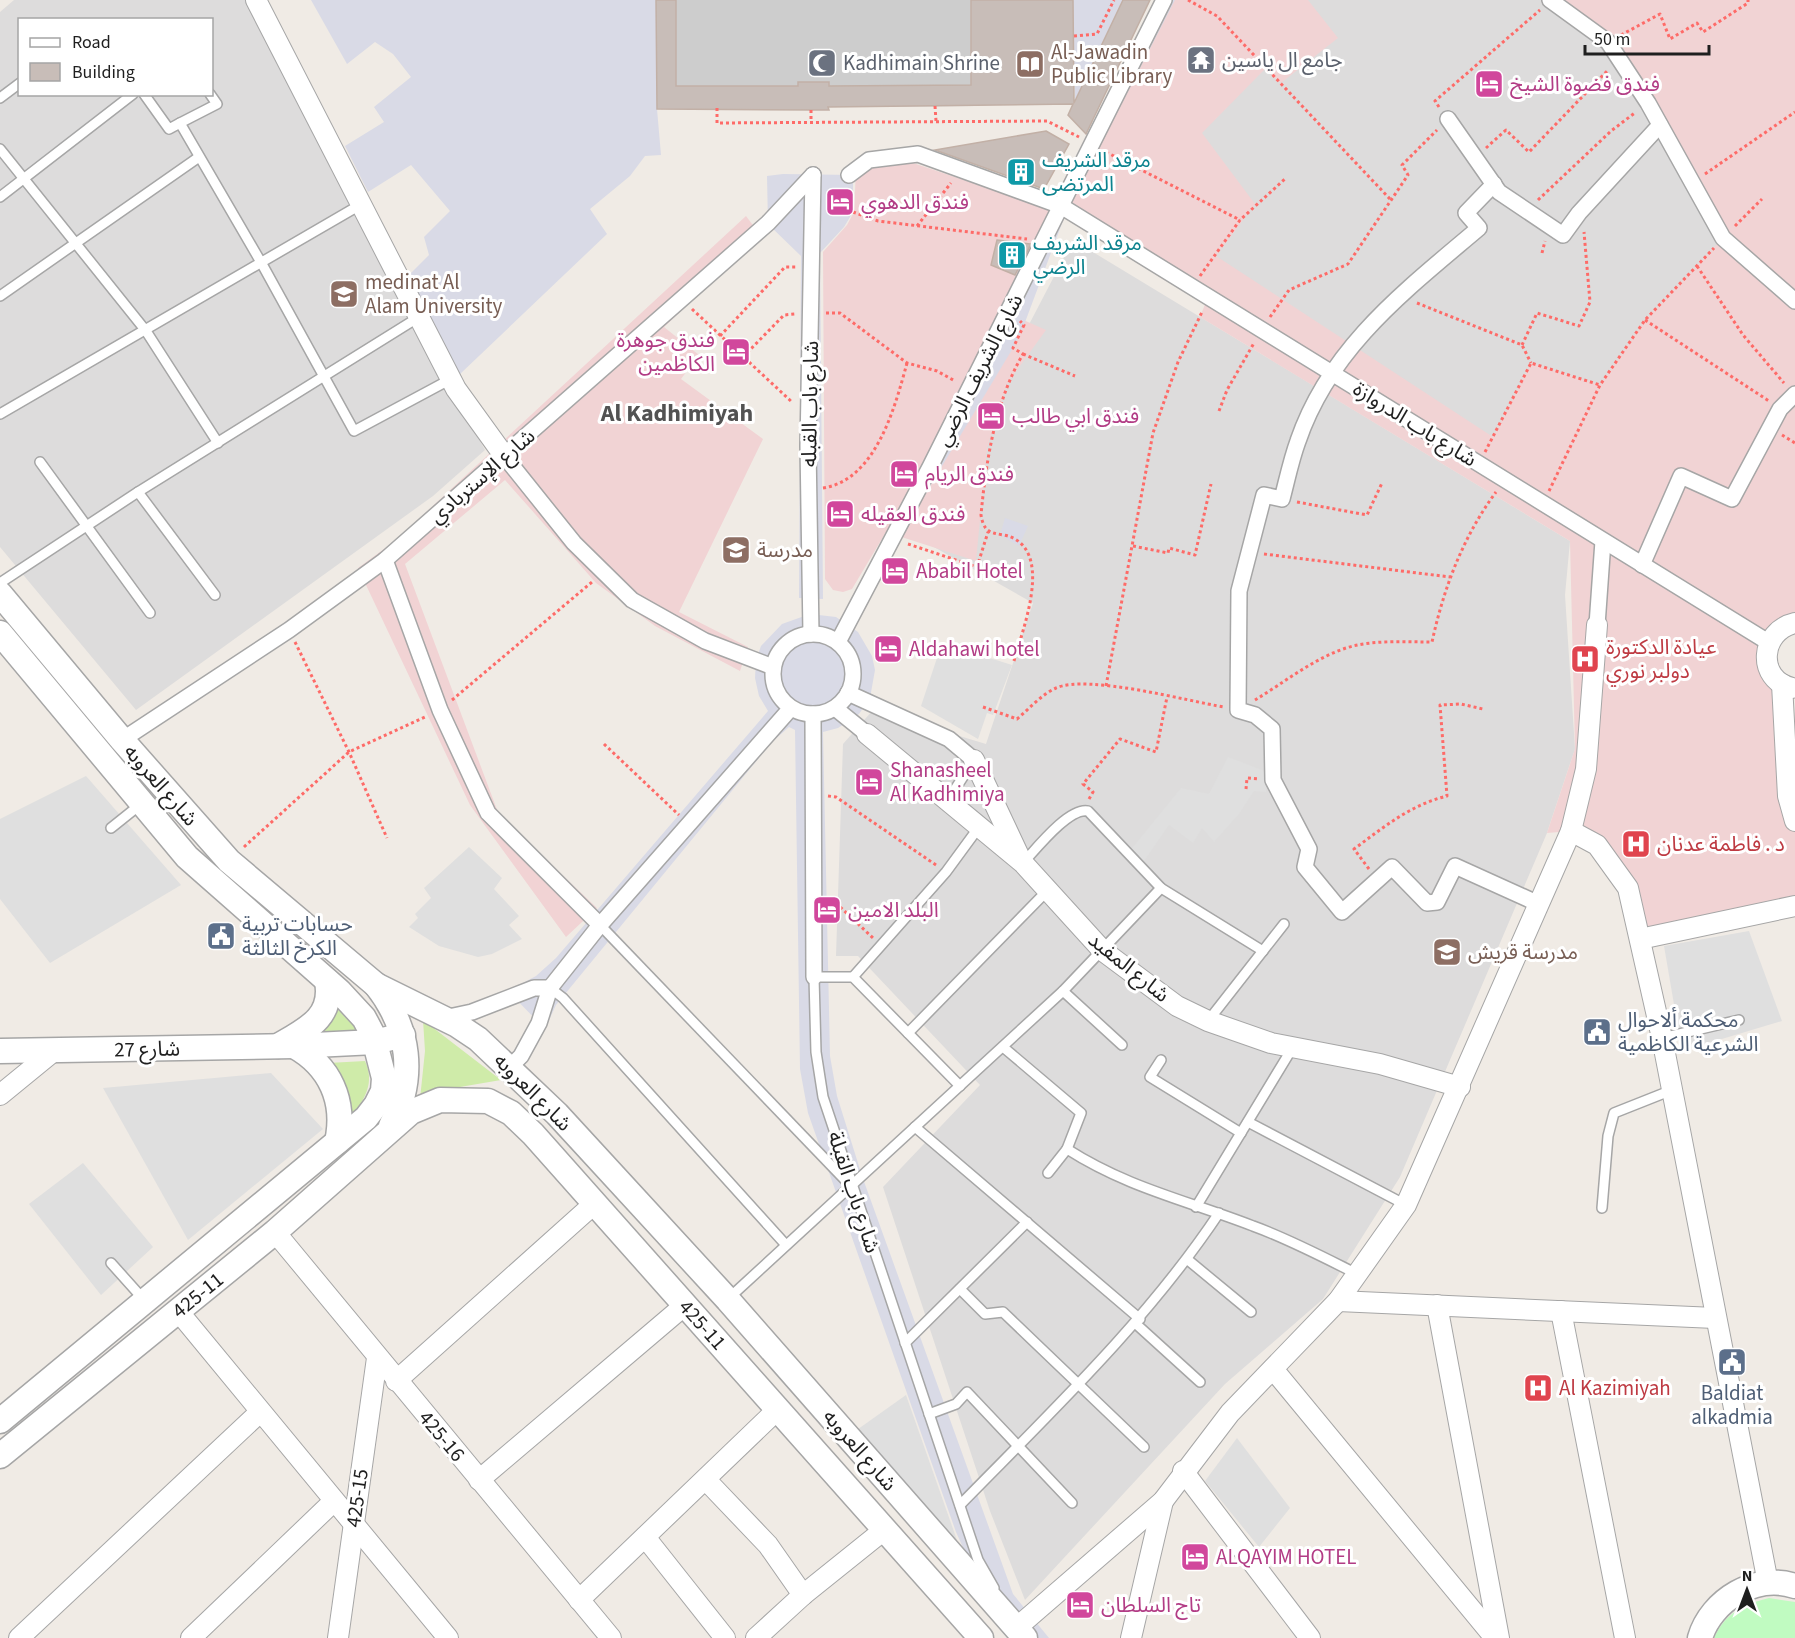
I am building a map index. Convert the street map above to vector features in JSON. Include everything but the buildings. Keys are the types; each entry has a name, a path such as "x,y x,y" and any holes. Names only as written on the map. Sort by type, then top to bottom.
{"street":[{"path":"256,0 360,206 451,378 505,457 574,543 632,600 705,641 773,667"},
{"name":"شارع الشريف الرضي","path":"838,642 969,389 1164,0"},
{"path":"1550,0 1608,42 1648,103 1723,238 1795,301"},
{"path":"1448,119 1499,192 1563,235 1579,213 1660,125"},
{"name":"شارع باب الدروازة","path":"849,175 869,160 918,154 1061,206 1768,642"},
{"name":"شارع باب القبله","path":"811,634 809,418 813,175"},
{"name":"شارع الإستربادي","path":"122,740 289,630 385,560 682,300 775,216 813,175"},
{"path":"1494,184 1466,213 1479,228 1398,296 1348,347 1317,397 1297,442 1282,499 1264,495 1247,552 1239,591 1238,710 1255,716 1272,729 1274,780 1309,849 1305,867 1342,912 1392,867 1427,903 1437,902 1455,866 1539,904"},
{"path":"1642,565 1681,476 1732,500 1780,409 1795,394"},
{"path":"1026,1634 1163,1501 1230,1413 1338,1301 1406,1205 1571,831 1586,768 1603,541"},
{"path":"385,560 440,711 488,813 600,925"},
{"name":"شارع العروبه","path":"0,594 122,740 229,861 370,980 444,1018 478,1039 557,1114 728,1300 1026,1634"},
{"path":"1795,623 1776,632 1768,642 1766,654 1767,666 1773,676 1788,686 1788,796 1795,821"},
{"name":"شارع العروبه","path":"0,633 187,857 333,986 364,1018 375,1042 384,1078 376,1105"},
{"path":"811,634 826,636 838,642 852,664 854,676 848,693 835,708 813,714 791,708 776,690 773,667 778,654 798,637 811,634"},
{"path":"848,693 949,739 974,760 1023,863"},
{"path":"510,1067 521,1056 539,1023 550,988 600,925 791,708"},
{"name":"شارع المفيد","path":"835,708 1023,863 1102,951 1177,1006 1208,1021 1271,1043 1380,1064 1460,1087"},
{"name":"شارع باب القبلة","path":"813,714 814,977"},
{"path":"1571,831 1597,845 1628,888 1662,1038 1768,1583"},
{"path":"1640,939 1795,906"},
{"path":"337,1142 340,1115 335,1090 319,1065 286,1046 311,1025 326,1008 333,986 348,994 357,991 363,983 370,980"},
{"path":"364,1018 362,1002 370,980"},
{"name":"425-11","path":"370,980 397,1017 407,1054 405,1092 390,1128"},
{"path":"444,1018 472,1012 534,988 550,988"},
{"name":"شارع 27","path":"0,1051 286,1046 375,1042 403,1035"},
{"path":"0,1095 56,1050"},
{"name":"425-11","path":"0,1456 275,1232 390,1128 425,1104 465,1099 488,1101 511,1113 533,1134 885,1530 975,1636"},
{"name":"425-11","path":"0,1420 366,1118 376,1105"},
{"path":"396,1381 595,1203"},
{"name":"425-16","path":"275,1232 611,1638"},
{"path":"1338,1301 1715,1318"},
{"path":"479,1480 685,1305"},
{"path":"1437,1305 1497,1638"},
{"path":"178,1311 448,1638"},
{"path":"1561,1311 1625,1638"},
{"name":"425-15","path":"338,1638 377,1358"},
{"path":"1274,1369 1497,1638"},
{"path":"579,1600 778,1409"},
{"path":"19,1638 260,1412"},
{"path":"1183,1472 1310,1638"},
{"path":"706,1480 768,1545 803,1595"},
{"path":"191,1638 334,1501"},
{"path":"1131,1638 1163,1501"},
{"path":"756,1638 803,1595 885,1530"},
{"path":"645,1537 725,1638"},
{"path":"1700,1638 1713,1612 1728,1598 1747,1588 1768,1583 1795,1586"}],"lane":[{"path":"0,98 18,84"},
{"path":"0,197 130,96"},
{"path":"145,96 169,129 217,104 211,96"},
{"path":"180,123 262,264 354,431 451,378"},
{"path":"0,149 146,331 218,442"},
{"path":"0,296 199,158"},
{"path":"0,414 360,206"},
{"path":"0,583 138,492 419,317"},
{"path":"40,462 150,613"},
{"path":"138,492 216,595"},
{"path":"947,802 974,760"},
{"path":"111,828 141,804"},
{"path":"1023,863 1070,816 1082,810 1094,816 1161,888 1263,951"},
{"path":"853,977 946,872 979,827"},
{"path":"728,1300 1063,992 1161,888"},
{"path":"908,1033 1047,891"},
{"path":"1208,1021 1284,924"},
{"path":"600,925 851,1186"},
{"path":"814,977 853,977 960,1086"},
{"name":"شارع باب القبلة","path":"814,977 819,1077 851,1186 978,1560 996,1593 1026,1634"},
{"path":"550,988 563,998 786,1245"},
{"path":"1063,992 1122,1045"},
{"path":"1662,1038 1739,1020"},
{"path":"1003,1047 1081,1113 1067,1149 1048,1173"},
{"path":"1196,1207 1293,1047"},
{"path":"1161,1060 1150,1077 1241,1133"},
{"path":"1602,1208 1608,1136 1614,1113 1672,1090"},
{"path":"1248,1122 1406,1205"},
{"path":"915,1127 1027,1222 1137,1321 1200,1382"},
{"path":"1067,1149 1119,1179 1277,1235 1357,1274"},
{"path":"960,1504 1137,1321 1188,1260 1219,1213"},
{"path":"905,1343 1027,1222"},
{"path":"1188,1260 1251,1312"},
{"path":"111,1263 145,1301"},
{"path":"960,1288 985,1314 1003,1312 1144,1447"},
{"path":"929,1414 956,1404 967,1392 1072,1503"}],"path":[{"path":"1074,36 1097,34 1114,0"},
{"path":"1188,0 1217,16 1390,199"},
{"path":"1219,411 1227,390 1261,330 1289,290 1348,264 1408,175 1402,165 1448,119 1435,101 1550,0"},
{"path":"1608,42 1660,14 1670,39 1697,23 1703,32 1748,3 1748,0"},
{"path":"1475,158 1506,130 1529,152 1619,58"},
{"path":"1526,212 1611,131 1648,103"},
{"path":"935,106 936,121"},
{"path":"717,108 717,123 1047,121 1240,220"},
{"path":"811,110 811,121"},
{"path":"1692,184 1795,112"},
{"path":"917,226 961,170"},
{"path":"1192,287 1240,220 1286,178"},
{"path":"1542,503 1600,385 1645,320 1762,199"},
{"path":"853,212 878,221 993,237 1044,240"},
{"path":"1522,345 1537,313 1579,326 1590,302 1586,275 1587,245 1579,213"},
{"path":"1697,266 1743,335 1795,394"},
{"path":"720,336 785,267 811,268"},
{"path":"1398,296 1522,345 1531,363 1600,385"},
{"path":"1106,686 1119,606 1133,546 1153,433 1178,362 1208,297"},
{"path":"682,300 809,418"},
{"path":"1009,310 1024,325 1013,348 1075,376"},
{"path":"743,357 784,315 840,313 907,363 937,371 969,389"},
{"path":"1645,320 1780,409"},
{"path":"1014,661 1031,597 1034,570 1022,544 1014,539 988,532 982,525 981,515 995,425 1012,372 1023,354"},
{"path":"809,490 835,486 850,480 864,465 894,411 907,363"},
{"path":"1479,464 1531,363"},
{"path":"983,707 1017,719 1055,688 1072,684 1106,686 1238,710 1323,658 1350,647 1372,642 1432,642 1450,577 1466,540 1505,480"},
{"path":"1282,499 1367,515 1382,483"},
{"path":"1133,546 1168,553 1169,548 1194,555 1211,484"},
{"path":"892,539 977,567 988,532"},
{"path":"1247,552 1450,577"},
{"path":"229,861 349,752 440,711 604,572"},
{"path":"289,630 349,752 387,838"},
{"path":"1082,810 1093,792 1083,783 1120,739 1156,752 1167,697"},
{"path":"1377,880 1354,849 1405,812 1424,802 1447,796 1440,705 1461,704 1483,709"},
{"path":"604,744 688,825"},
{"path":"815,795 836,797 946,872"},
{"path":"814,905 838,905 881,945"}],"shaded area":[{"path":"14,0 247,0 391,282 485,450 433,496 136,710 0,547 0,12"},
{"path":"311,0 656,0 657,109 661,155 645,156 630,176 590,209 607,234 459,375 407,277 429,255 424,237 450,211 411,165 368,192 345,146 384,122 374,107 411,77 393,54 375,42 347,64"},
{"name":"Kadhimain Shrine","path":"656,0 987,0 980,106 829,107 829,110 657,109"},
{"path":"1073,0 1123,0 1075,100 1073,23"},
{"path":"1155,0 1175,0 1067,210 1024,325 1013,348 900,536 849,609"},
{"path":"1164,0 1308,0 1338,38 1281,83 1265,69 1202,133 1255,204 1216,256 1493,437 1531,363 1600,385 1645,320 1723,238 1608,42 1550,0 1795,0 1795,623 1768,642 1795,765 1795,906 1640,939 1628,888 1571,831 1547,833 1575,749 1570,541 1200,317 1208,297 1195,284 1065,198"},
{"path":"1201,0 1795,0 1783,588 1420,399 1106,180"},
{"path":"910,162 1048,208 1052,212 1003,311 1046,330 1007,384 987,448 976,561 886,532 852,589 843,592 833,590 825,579 823,252 847,225 854,212 856,170 866,165"},
{"path":"783,174 853,175 853,212 844,227 820,253 823,599 799,598 801,256 768,224 767,176"},
{"path":"746,216 761,236 664,327 699,355 681,379 763,439 679,612 748,647 740,671 655,626 596,583 505,480 405,564 499,815 597,908 566,937 470,805 358,568 395,541"},
{"path":"1073,240 1570,541 1565,595 1575,749 1547,833 1400,1177 1323,1299 1225,1384 1025,1600 990,1511 883,1187 980,1085 858,956 836,956 843,744 873,710 986,744 1033,603 918,538"},
{"path":"1005,518 1028,526 1019,546 1000,535"},
{"path":"810,614 836,617 858,632 872,656 875,670 870,698 859,714 838,728 823,732 830,1056 837,1096 862,1176 1013,1594 1049,1638 1008,1638 999,1627 956,1532 808,1113 800,1069 795,730 789,727 772,742 556,1005 545,1029 508,991 536,976 556,958 768,711 759,696 755,678 756,660 761,646 782,624"},
{"path":"942,643 1012,665 993,715 987,713 978,739 921,706"},
{"path":"1228,757 1267,772 1266,792 1254,791 1239,814 1214,842 1202,828 1193,843 1169,825 1140,867 1128,853 1181,788 1209,794"},
{"path":"86,776 181,885 50,963 0,899 0,819"},
{"path":"469,847 502,878 494,889 519,916 509,925 522,939 492,954 478,957 439,946 409,927 418,918 415,914 431,898 424,888"},
{"path":"1749,931 1782,1021 1682,1051 1664,946"},
{"path":"271,1073 323,1129 188,1240 103,1088"},
{"path":"83,1163 153,1247 101,1295 29,1204"},
{"path":"906,1395 965,1563 854,1432"},
{"path":"1237,1438 1290,1508 1259,1547 1205,1481"}],"green space":[{"path":"332,1003 364,1037 311,1032"},
{"path":"423,1020 501,1080 460,1087 420,1099 425,1051"},
{"path":"365,1061 369,1083 352,1117 349,1103 328,1063"},
{"path":"1769,1598 1795,1602 1795,1638 1714,1638 1718,1629 1736,1611 1751,1603"}],"place":[{"name":"جامع ال ياسين","path":"1201,60"},
{"name":"Kadhimain Shrine","path":"822,63"},
{"name":"Al-Jawadin Public Library","path":"1030,64"},
{"name":"فندق فضوة الشيخ","path":"1489,84"},
{"name":"مرقد الشريف المرتضى","path":"1021,172"},
{"name":"فندق الدهوي","path":"840,202"},
{"name":"مرقد الشريف الرضي","path":"1012,255"},
{"name":"medinat Al Alam University","path":"344,294"},
{"name":"فندق جوهرة الكاظمين","path":"736,352"},
{"name":"فندق ابي طالب","path":"991,416"},
{"name":"فندق الريام","path":"904,474"},
{"name":"فندق العقيله","path":"840,514"},
{"name":"مدرسة","path":"736,550"},
{"name":"Ababil Hotel","path":"895,571"},
{"name":"Aldahawi hotel","path":"888,649"},
{"name":"عيادة الدكتورة دولبر نوري","path":"1585,659"},
{"name":"Shanasheel Al Kadhimiya","path":"869,782"},
{"name":"د . فاطمة عدنان","path":"1636,844"},
{"name":"البلد الامين","path":"827,910"},
{"name":"حسابات تربية الكرخ الثالثة","path":"221,936"},
{"name":"مدرسة قريش","path":"1447,952"},
{"name":"محكمة ألاحوال الشرعية الكاظمية","path":"1597,1032"},
{"name":"Baldiat alkadmia","path":"1732,1362"},
{"name":"Al Kazimiyah","path":"1538,1388"},
{"name":"ALQAYIM HOTEL","path":"1195,1557"},
{"name":"تاج السلطان","path":"1080,1605"}],"district":[{"name":"Al Kadhimiyah","path":"677,413"}]}
